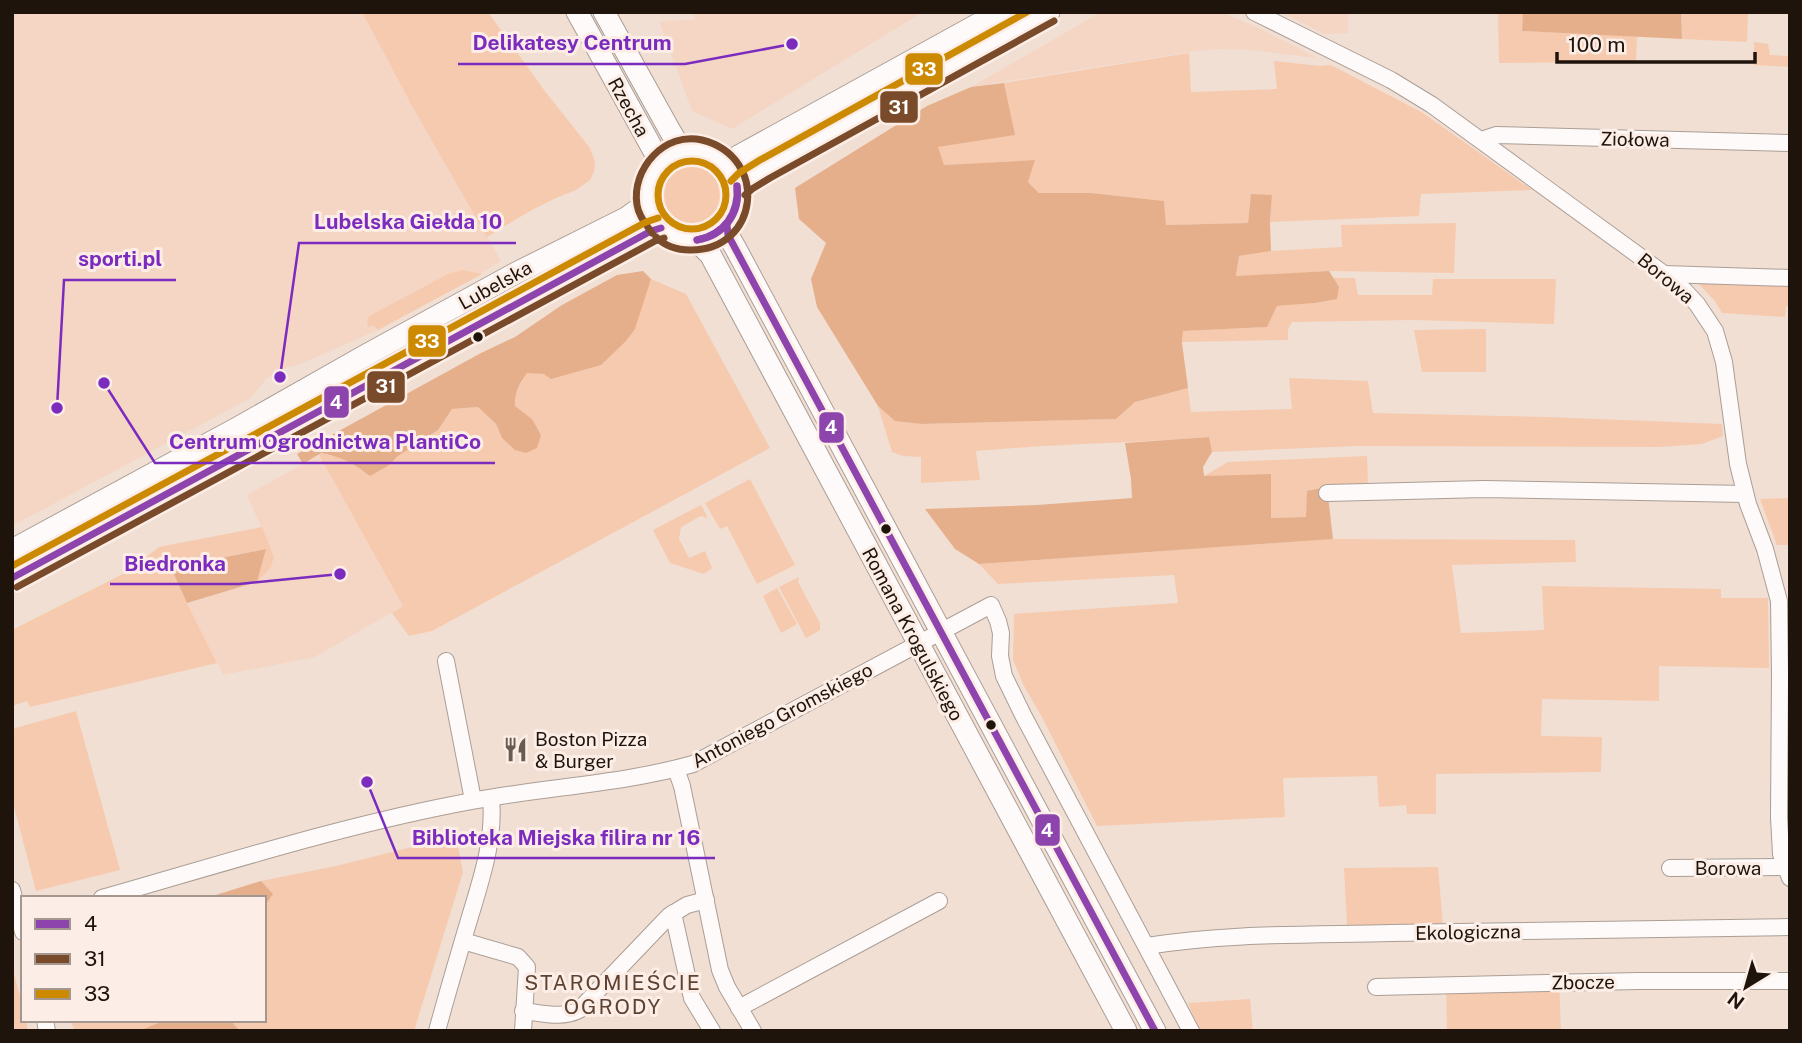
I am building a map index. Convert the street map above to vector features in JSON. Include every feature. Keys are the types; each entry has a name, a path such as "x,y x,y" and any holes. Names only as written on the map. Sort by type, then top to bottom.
{"main road":[{"name":"Rzecha","path":"577,12 656,155 657,166"},
{"name":"Rzecha","path":"604,12 676,141 686,150"},
{"path":"723,162 733,159 1000,12"},
{"path":"737,188 765,169 1049,12"},
{"path":"686,150 702,150 723,162 734,176 737,188 736,207 727,225 715,235 696,241 674,237 661,228 651,215 647,203 649,181 657,166 670,155 686,150"},
{"name":"Lubelska","path":"12,551 504,280 626,218 647,203"},
{"name":"Romana Krogulskiego","path":"727,225 728,235 1155,1031"},
{"name":"Lubelska","path":"12,578 661,228"},
{"name":"Romana Krogulskiego","path":"696,241 710,254 1126,1031"}],"street":[{"name":"Borowa","path":"1254,12 1411,91 1664,274 1697,304 1715,331 1724,362 1738,464 1745,494 1765,549 1779,601 1779,817 1781,854 1787,873 1670,868"},
{"name":"Ziołowa","path":"1481,140 1496,135 1790,143"},
{"path":"1664,274 1790,278"},
{"path":"1328,493 1484,489 1745,494"},
{"name":"Antoniego Gromskiego","path":"109,896 362,825 472,800 676,769 702,759 991,605 1001,633 1000,656 1004,676 1147,946"},
{"path":"446,661 472,800"},
{"path":"676,769 682,786 720,971 753,1031"},
{"path":"437,1031 486,863 492,822 491,798"},
{"path":"12,890 21,921"},
{"path":"523,1011 561,1016 579,1010 673,913 687,905 706,900"},
{"path":"739,1007 939,901"},
{"path":"673,913 692,998 712,1031"},
{"name":"Ekologiczna","path":"1147,946 1237,937 1790,927"},
{"path":"463,941 518,957 523,961 528,977 523,1031"},
{"path":"1147,946 1191,1031"},
{"name":"Zbocze","path":"1376,986 1790,981"}],"shaded area":[{"path":"12,12 362,12 412,106 501,261 378,330 298,365 287,367 266,379 251,398 12,526"},
{"path":"362,12 488,12 590,148 595,162 590,180 487,237"},
{"path":"694,12 923,12 732,129 692,111 659,21 695,20"},
{"path":"1101,12 1221,12 1317,58 1220,49 971,87"},
{"path":"1281,12 1348,12 1348,33 1324,34"},
{"path":"1498,12 1523,12 1522,31 1637,36 1636,62 1499,63"},
{"path":"1523,12 1681,12 1682,39 1522,31"},
{"path":"1681,12 1748,12 1747,42 1682,39"},
{"path":"1754,42 1768,44 1770,55 1790,56 1790,67 1754,65"},
{"path":"1189,53 1191,92 1277,89 1274,61 1331,65 1423,113 1532,190 1421,194 1419,216 1270,222 1272,196 1251,194 1248,223 1166,225 1164,201 1091,193 1039,193 1028,182 1034,160 944,165 937,147 1014,135 1004,83"},
{"path":"1004,83 1015,135 938,147 944,165 1035,160 1028,182 1039,193 1091,193 1164,201 1166,225 1248,223 1251,194 1272,195 1271,251 1239,256 1236,276 1329,271 1339,287 1337,299 1277,306 1267,327 1183,331 1188,388 1135,402 1116,419 922,424 895,421 878,406 817,307 811,279 826,243 799,219 795,188 927,106 971,87"},
{"path":"686,165 698,165 714,173 720,183 720,207 714,217 698,225 686,225 670,217 662,201 662,189 670,173"},
{"path":"1456,223 1454,273 1329,271 1236,277 1239,256 1271,251 1342,247 1341,225"},
{"path":"463,270 482,274 378,330 373,325 369,327 368,318 373,314 448,274"},
{"path":"643,271 651,279 635,329 601,365 551,379 544,374 527,373 522,381 515,406 532,419 541,435 537,448 526,453 515,450 502,438 496,424 478,407 452,409 438,430 370,476 336,457 321,453 303,464 297,454 515,337 562,305 617,275"},
{"path":"1333,278 1355,278 1358,295 1432,295 1433,279 1556,279 1554,324 1414,320 1292,322 1288,330 1288,340 1182,342 1183,331 1267,327 1277,306 1336,299 1339,287"},
{"path":"651,279 686,294 770,448 432,631 409,636 392,613 403,606 320,453 347,461 370,476 438,430 452,409 478,407 496,424 502,438 532,419 515,406 514,397 527,372 544,374 639,311"},
{"path":"1695,280 1790,284 1790,306 1786,306 1785,317 1722,313 1715,301"},
{"path":"1486,329 1486,372 1422,372 1414,330"},
{"path":"1289,378 1368,381 1373,413 1722,424 1723,436 1702,444 1660,447 1357,446 1212,452 1208,437 1034,447 976,451 980,480 921,483 921,457 892,452 878,406 895,421 922,424 1116,419 1135,402 1188,388 1191,412 1292,409"},
{"path":"1209,437 1212,452 1203,467 1204,476 1271,474 1271,518 1306,517 1307,491 1327,487 1333,539 979,564 955,549 925,509 1132,498 1125,443"},
{"path":"319,455 403,606 315,657 223,675 187,603 257,582 263,576 271,567 274,557 247,495"},
{"path":"1367,456 1368,486 1327,487 1306,517 1270,518 1204,476 1228,462"},
{"path":"750,479 795,565 757,584 727,526 720,529 705,503"},
{"path":"1790,498 1790,545 1777,545 1760,499"},
{"path":"701,505 708,518 701,516 681,527 679,539 689,558 705,551 712,568 704,574 670,563 653,530"},
{"path":"262,527 274,557 271,567 257,582 266,549 171,568 217,663 30,707 27,701 12,706 12,630 125,573 159,547"},
{"path":"1333,539 1575,540 1576,562 1452,565 1461,633 1544,630 1542,586 1721,589 1721,598 1768,598 1769,668 1659,666 1659,701 1542,699 1541,736 1602,737 1601,772 1436,774 1436,814 1407,814 1406,805 1379,807 1377,776 1283,778 1285,817 1097,826 1013,660 1014,614 1178,603 1174,575 998,584 979,564"},
{"path":"266,549 257,582 187,603 171,568"},
{"path":"799,577 798,582 820,623 820,630 806,638 779,587"},
{"path":"777,588 797,624 781,633 763,596"},
{"path":"76,711 120,870 36,891 12,799 12,729"},
{"path":"456,836 463,872 414,1031 240,1031 232,1022 266,1022 266,904 272,894 261,881 336,866"},
{"path":"1438,867 1443,926 1347,926 1344,868"},
{"path":"261,881 273,894 266,904 266,896 212,896"},
{"path":"12,966 21,1000 21,1022 26,1022 28,1031 12,1031"},
{"path":"1559,980 1561,1031 1447,1031 1446,983"},
{"path":"1250,999 1253,1031 1200,1031 1188,1003"},
{"path":"71,1022 161,1022 138,1031 75,1031"},
{"path":"161,1022 232,1022 240,1031 138,1031"}],"transit line":[{"name":"33","path":"731,181 760,160 1027,12"},
{"name":"31","path":"745,195 770,178 1054,21"},
{"name":"31","path":"652,233 639,213 637,192 639,178 645,166 664,147 675,141 702,140 724,150 739,164 746,183 747,202 742,220 731,236 713,246 690,250 672,247 656,237"},
{"name":"33","path":"692,161 705,164 716,171 723,182 726,195 723,208 716,219 705,226 692,229 679,226 668,219 661,208 658,195 661,182 668,171 679,164 692,161"},
{"name":"4","path":"697,240 715,233 728,221 735,205 737,186"},
{"name":"4","path":"697,240 715,234 729,222 736,205 737,186"},
{"name":"33","path":"12,566 646,222 658,218"},
{"name":"4","path":"727,225 728,235 1155,1031"},
{"name":"4","path":"12,578 651,231 661,228"},
{"name":"31","path":"17,587 664,238"}],"place":[{"name":"Delikatesy Centrum","path":"792,44"},
{"name":"Lubelska Giełda 10","path":"280,377"},
{"name":"Centrum Ogrodnictwa PlantiCo","path":"104,383"},
{"name":"sporti.pl","path":"57,408"},
{"name":"Biedronka","path":"340,574"},
{"name":"Boston Pizza & Burger","path":"515,750"},
{"name":"Biblioteka Miejska filira nr 16","path":"367,782"}],"district":[{"name":"STAROMIEŚCIE OGRODY","path":"613,994"}]}
